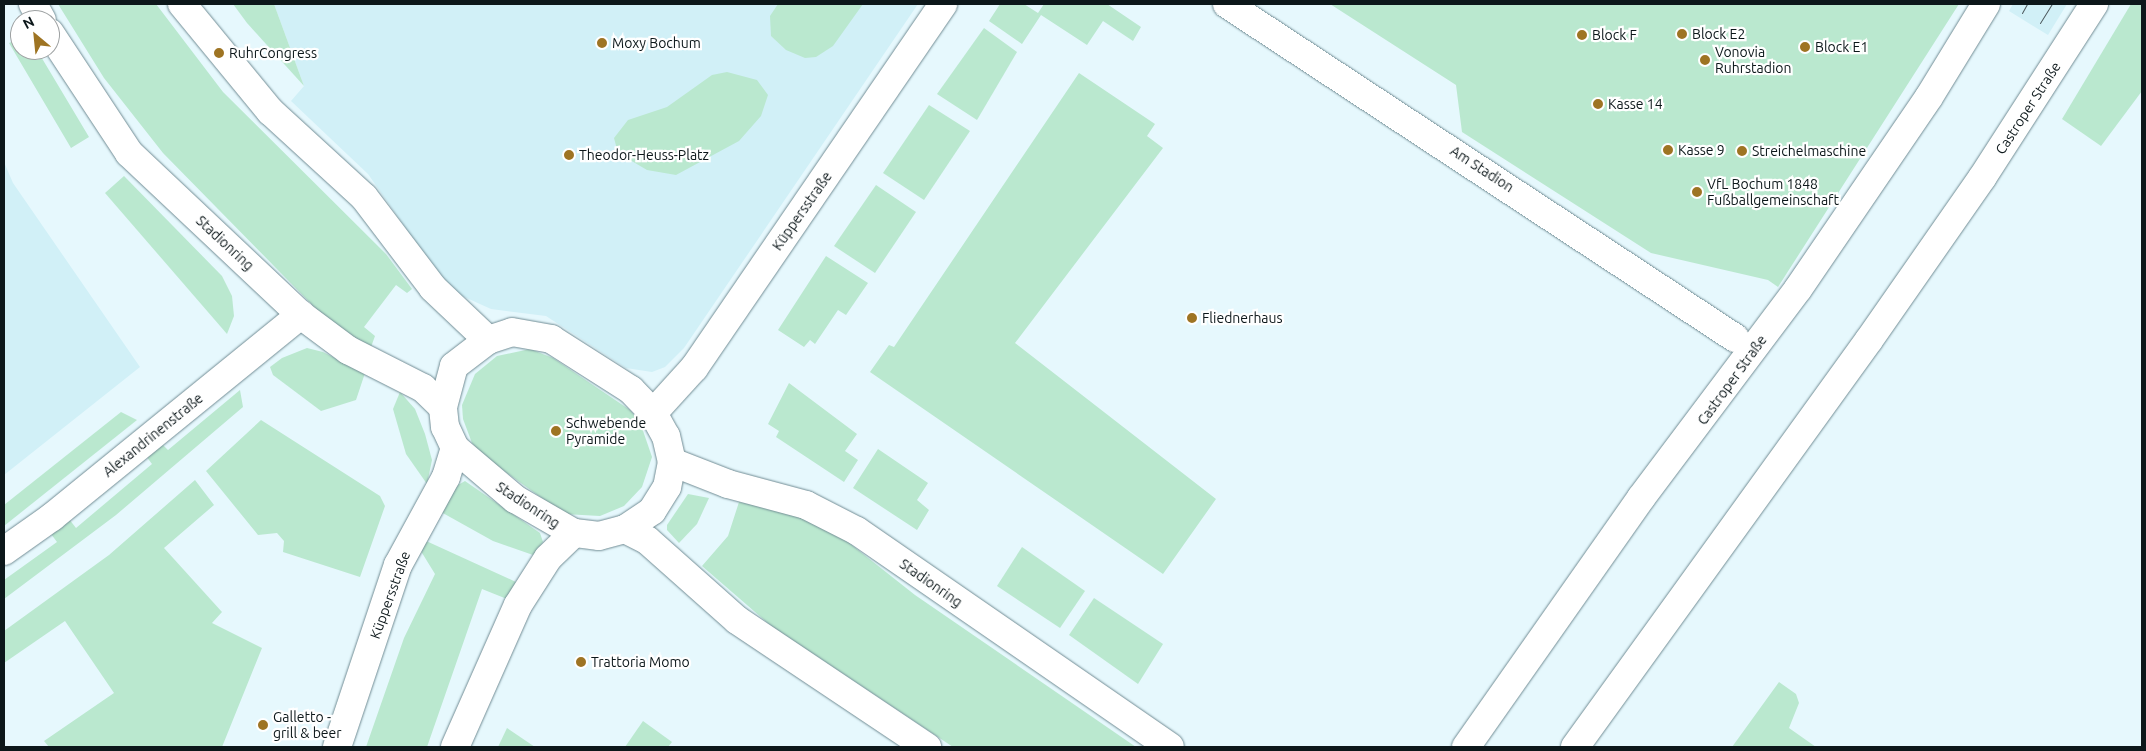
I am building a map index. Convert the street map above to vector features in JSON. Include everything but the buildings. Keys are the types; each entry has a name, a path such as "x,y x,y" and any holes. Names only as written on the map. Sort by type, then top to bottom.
{"main road":[{"path":"182,4 270,111 364,197 433,288 488,340"},
{"name":"Küppersstraße","path":"653,412 694,368 943,4"},
{"name":"Am Stadion","path":"1226,4 1735,338"},
{"name":"Castroper Straße","path":"1466,747 1641,498 1798,289 1929,97 1986,4"},
{"name":"Castroper Straße","path":"1575,747 1869,340 1982,178 2094,4"},
{"name":"Stadionring","path":"60,48 129,153 301,315 348,350 423,388 443,407"},
{"name":"Alexandrinenstraße","path":"4,551 52,517 301,315"},
{"name":"Stadionring","path":"512,332 551,339 630,390 653,412 666,436 672,462 667,487 652,511 625,529 599,536 574,532 515,499 455,448 446,428 443,407 454,366 488,340 512,332"},
{"name":"Küppersstraße","path":"337,747 398,566 446,477 455,448"},
{"name":"Stadionring","path":"672,462 728,484 806,505 857,531 1170,747"},
{"path":"625,529 648,540 737,620 927,747"},
{"path":"454,747 518,605 548,558 574,532"}],"shaded area":[{"path":"274,4 918,4 684,348 665,367 652,372 626,368 546,316 491,309 460,295 434,269 368,174 291,101 304,86"},
{"path":"2013,4 2067,4 2048,35 2009,11"},
{"path":"4,162 13,183 140,367 4,475"}],"green space":[{"path":"58,4 156,4 223,92 386,254 412,289 407,293 396,285 364,327 375,336 371,347 329,322 163,153 104,78"},
{"path":"233,4 274,4 304,86 247,23"},
{"path":"778,4 863,4 833,46 816,57 805,58 786,50 771,36 770,16"},
{"path":"1000,4 1024,4 1038,13 1044,4 1107,4 1141,27 1133,41 1103,21 1087,45 1041,15 1022,44 989,21"},
{"name":"VfL Bochum 1848 Fußballgemeinschaft","path":"1330,4 1959,4 1778,287 1768,280 1651,253 1462,132 1456,85"},
{"path":"2131,4 2142,4 2142,91 2101,146 2062,119"},
{"path":"984,28 1017,52 977,120 937,94"},
{"path":"19,60 43,60 89,137 71,148"},
{"path":"727,72 757,80 768,95 761,116 739,141 676,175 647,170 618,153 614,138 628,120 667,107 712,75"},
{"path":"1079,73 1155,124 1147,136 1163,148 1015,343 1216,499 1163,574 870,372 889,345 894,347"},
{"path":"929,105 970,131 924,200 883,173"},
{"path":"124,176 222,276 232,296 234,316 227,334 105,193"},
{"path":"876,185 916,212 875,273 834,246"},
{"path":"826,256 868,283 846,315 838,310 815,344 810,340 804,347 778,330"},
{"path":"307,348 323,352 365,373 356,400 321,411 273,375 270,367 282,358"},
{"path":"530,349 553,358 630,410 640,422 652,457 642,487 624,506 600,516 564,514 482,455 472,443 463,419 462,405 475,374 497,356"},
{"path":"789,383 857,434 845,451 858,460 844,482 776,437 779,431 768,424"},
{"path":"240,390 243,407 116,515 4,599 4,580 57,542 51,534 69,519 76,528 152,464 146,456 161,443 168,450"},
{"path":"400,392 415,409 425,434 432,460 427,484 406,454 393,409"},
{"path":"121,412 137,420 4,526 4,505"},
{"path":"261,420 380,496 385,506 360,577 283,552 284,541 277,533 258,535 206,471"},
{"path":"878,449 928,483 917,500 929,510 917,530 853,488"},
{"path":"195,480 214,505 164,548 222,612 212,623 262,648 222,747 49,747 44,741 114,693 65,621 4,663 4,631 109,555"},
{"path":"465,481 540,533 543,542 533,555 493,541 441,512 458,485"},
{"path":"688,494 709,498 697,524 679,543 667,530 667,525"},
{"path":"739,502 788,512 834,531 915,595 1136,747 953,747 770,625 702,566 728,536"},
{"path":"424,540 516,582 507,599 482,589 427,747 366,747 404,638 435,574 419,548"},
{"path":"1022,547 1085,591 1060,628 997,586"},
{"path":"1094,598 1163,644 1138,684 1069,635"},
{"path":"1779,682 1796,694 1799,703 1789,728 1816,747 1732,747"},
{"path":"643,721 672,742 668,747 625,747"},
{"path":"507,728 535,747 498,747"}],"tram line":[{"path":"2022,13 2027,4"},
{"path":"2040,23 2052,4"}],"place":[{"name":"Block E2","path":"1682,34"},
{"name":"Block F","path":"1582,35"},
{"name":"Moxy Bochum","path":"602,43"},
{"name":"Block E1","path":"1805,47"},
{"name":"RuhrCongress","path":"219,53"},
{"name":"Vonovia Ruhrstadion","path":"1705,60"},
{"name":"Kasse 14","path":"1598,104"},
{"name":"Kasse 9","path":"1668,150"},
{"name":"Streichelmaschine","path":"1742,151"},
{"name":"Theodor-Heuss-Platz","path":"569,155"},
{"name":"VfL Bochum 1848 Fußballgemeinschaft","path":"1697,192"},
{"name":"Fliednerhaus","path":"1192,318"},
{"name":"Schwebende Pyramide","path":"556,431"},
{"name":"Trattoria Momo","path":"581,662"},
{"name":"Galletto - grill & beer","path":"263,725"}]}
